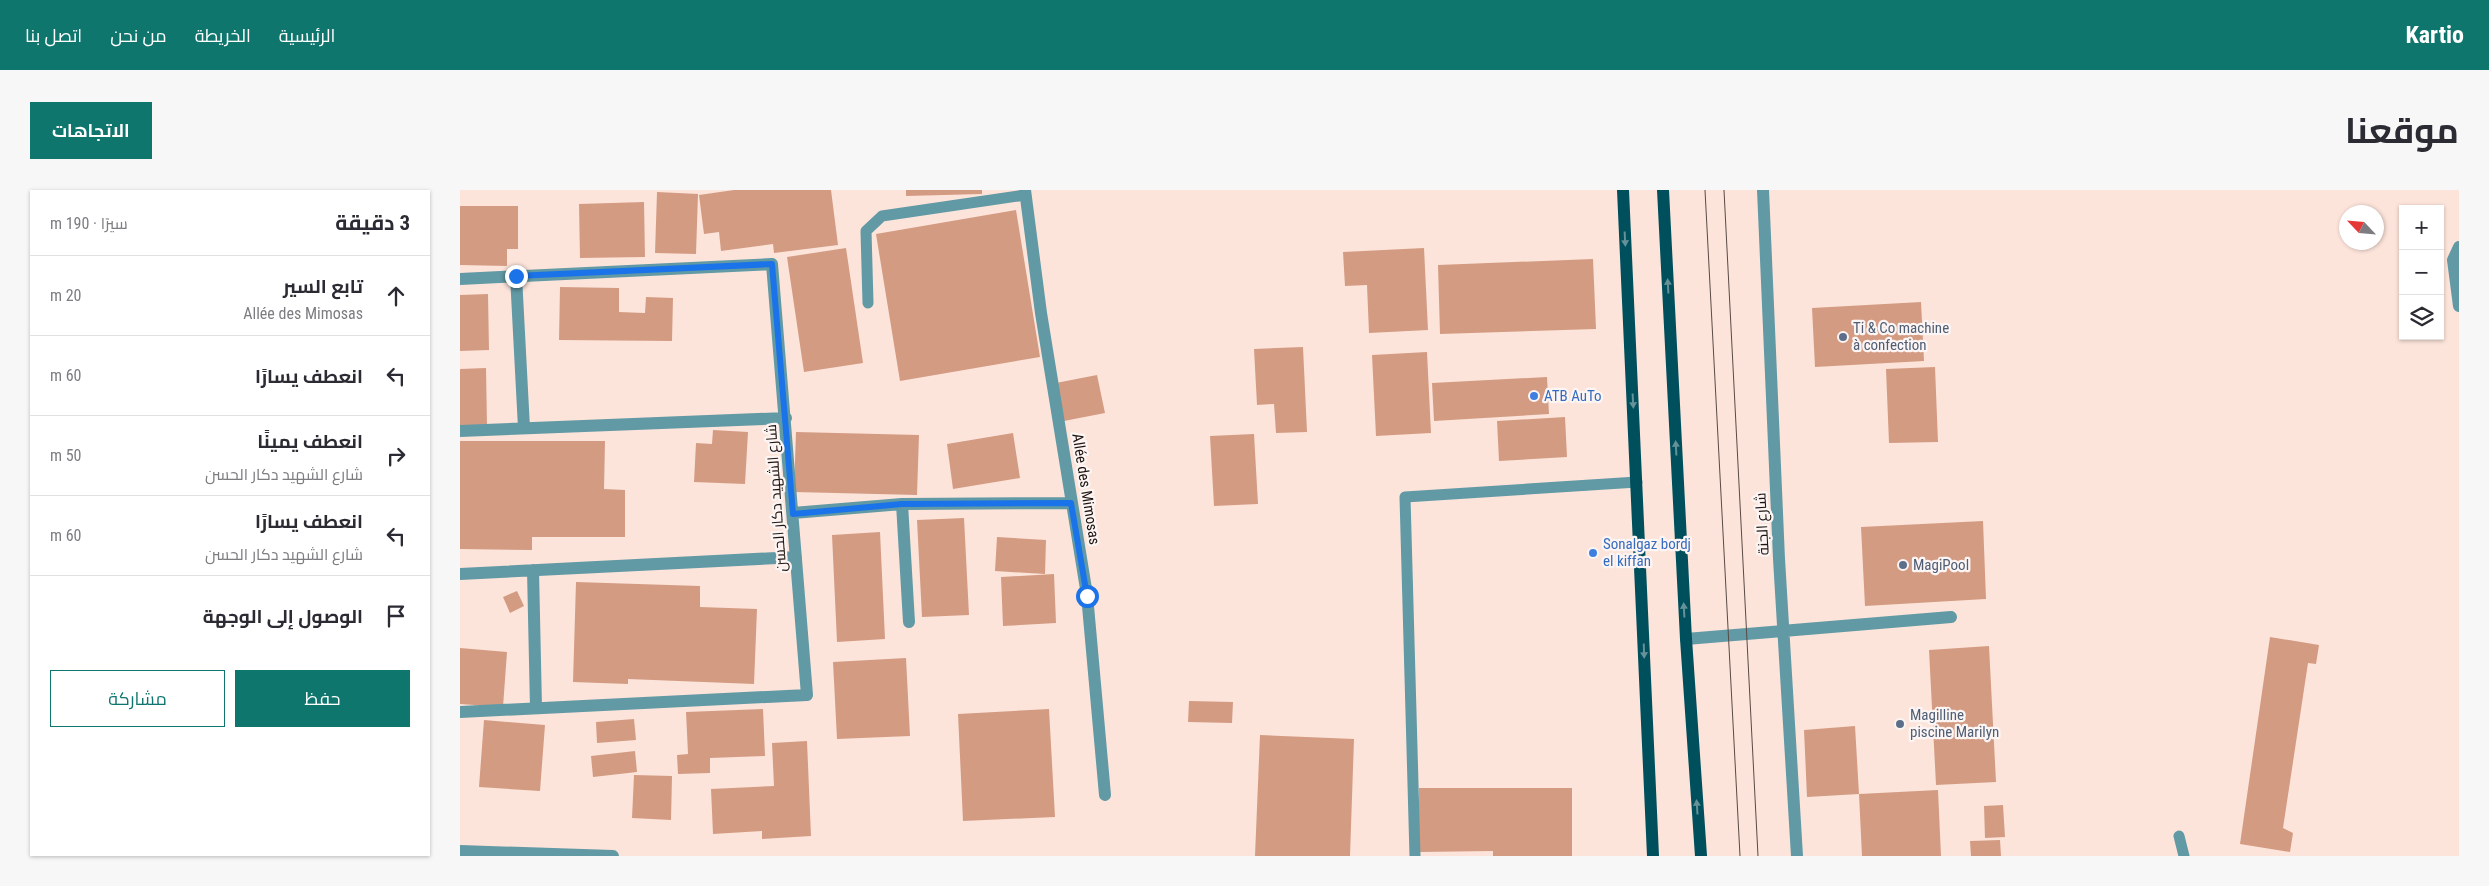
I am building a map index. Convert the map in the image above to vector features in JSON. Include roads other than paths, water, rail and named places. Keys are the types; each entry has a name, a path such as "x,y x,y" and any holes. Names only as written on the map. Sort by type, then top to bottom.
{"main road":[{"path":"1623,190 1653,856"},
{"path":"1663,190 1686,639 1701,856"}],"street":[{"name":"شارع الجنة","path":"1763,190 1779,559 1785,632 1797,856"},
{"name":"Allée des Mimosas","path":"1025,193 1071,503 1087,596 1105,795"},
{"path":"2459,247 2454,260 2459,306"},
{"name":"شارع الشهيد دكار الحسن","path":"460,279 772,264 807,695 460,712"},
{"path":"516,276 524,428"},
{"path":"460,431 786,418"},
{"path":"793,514 902,504 1071,503"},
{"path":"902,504 909,622"},
{"path":"460,574 796,557"},
{"path":"533,570 536,708"},
{"path":"1686,639 1950,617"},
{"path":"460,851 613,856"}],"lane":[{"path":"868,303 866,231 882,216 1025,193"},
{"path":"1416,856 1404,497 1637,482"},
{"path":"2178,836 2184,856"}],"tram line":[{"path":"1705,190 1740,856"},
{"path":"1724,190 1758,856"}],"place":[{"name":"Ti & Co machine à confection","path":"1843,337"},
{"name":"ATB AuTo","path":"1534,396"},
{"name":"Sonalgaz bordj el kiffan","path":"1593,553"},
{"name":"MagiPool","path":"1903,565"},
{"name":"Magilline piscine Marilyn","path":"1900,724"}]}
